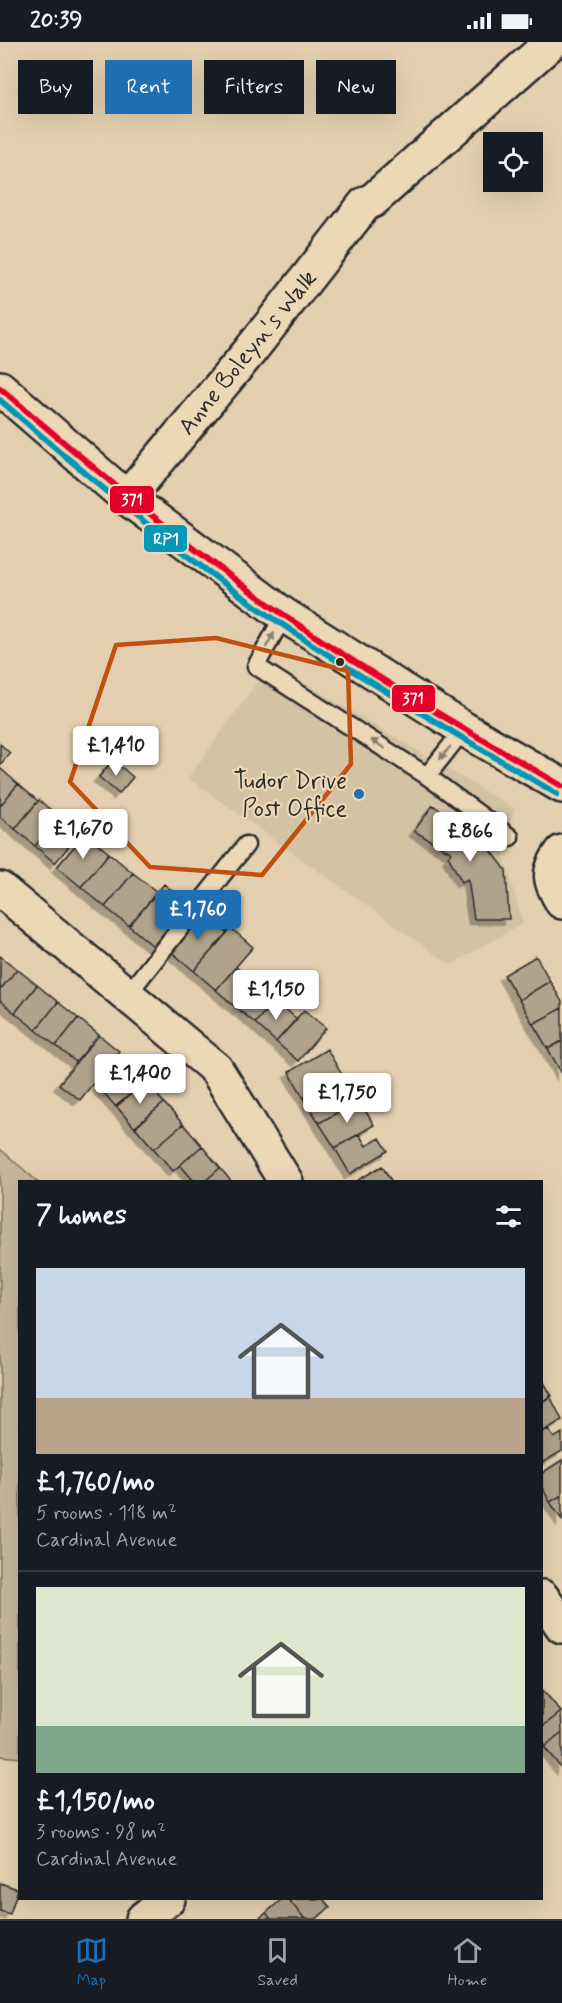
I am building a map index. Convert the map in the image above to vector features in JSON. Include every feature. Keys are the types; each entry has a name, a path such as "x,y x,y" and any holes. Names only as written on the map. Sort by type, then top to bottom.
{"street":[{"name":"Anne Boleyn's Walk","path":"127,498 250,351 369,203 552,42"},
{"path":"0,388 127,498 284,615 464,729 562,786"},
{"path":"562,852 552,865 551,879 562,902"},
{"path":"0,889 216,1069 285,1180"},
{"path":"543,1598 562,1626"},
{"path":"143,1919 167,1900"}],"lane":[{"path":"284,615 256,666 427,776 510,837"},
{"path":"427,776 464,729"},
{"path":"127,995 246,845"}],"highlighted area":[{"path":"216,638 348,671 351,764 262,875 150,867 70,782 116,645"}],"shaded area":[{"path":"271,663 515,809 501,845 523,923 450,965 188,778"},
{"path":"0,1149 36,1180 18,1180 18,1758 0,1756"}],"building":[{"path":"0,744 10,753 0,765"},
{"path":"113,760 133,777 119,794 99,777"},
{"path":"0,768 18,784 0,806"},
{"path":"18,784 38,801 15,829 0,817 0,806"},
{"path":"39,800 59,817 35,846 15,829"},
{"path":"433,805 459,824 462,819 482,831 481,837 506,870 509,919 474,919 468,879 462,882 448,856 452,853 414,831"},
{"path":"60,816 80,833 55,863 35,846"},
{"path":"85,834 109,853 81,887 57,867"},
{"path":"109,853 133,873 105,907 81,887"},
{"path":"133,873 157,892 129,926 105,907"},
{"path":"164,884 188,904 153,946 129,926"},
{"path":"201,911 227,933 194,971 168,949"},
{"path":"231,928 253,947 216,990 194,971"},
{"path":"0,956 17,969 0,990"},
{"path":"536,956 550,981 519,1000 504,975"},
{"path":"236,967 253,982 233,1005 216,990"},
{"path":"17,969 37,985 15,1013 0,1001 0,990"},
{"path":"550,981 562,1002 562,1008 533,1024 519,1000"},
{"path":"253,982 275,1000 255,1023 233,1005"},
{"path":"37,985 58,1002 36,1030 15,1013"},
{"path":"275,1000 297,1019 276,1042 255,1023"},
{"path":"58,1002 78,1018 56,1046 36,1030"},
{"path":"562,1008 562,1041 548,1049 533,1024"},
{"path":"304,1010 326,1028 298,1061 276,1042"},
{"path":"78,1018 99,1035 76,1062 56,1046"},
{"path":"99,1035 119,1051 80,1100 59,1084"},
{"path":"562,1041 562,1074 548,1049"},
{"path":"327,1049 342,1075 304,1098 289,1072"},
{"path":"127,1059 146,1081 116,1107 97,1085"},
{"path":"343,1074 349,1084 334,1093 344,1109 319,1123 304,1098"},
{"path":"146,1081 164,1103 135,1128 116,1106"},
{"path":"359,1100 374,1125 335,1148 319,1123"},
{"path":"164,1103 183,1124 154,1149 135,1127"},
{"path":"183,1124 202,1146 173,1171 154,1149"},
{"path":"359,1134 366,1146 380,1138 388,1151 350,1174 335,1148"},
{"path":"202,1146 220,1168 206,1180 193,1180 180,1165"},
{"path":"382,1166 391,1180 358,1180"},
{"path":"220,1168 230,1180 206,1180"},
{"path":"543,1381 552,1396 543,1401"},
{"path":"550,1396 562,1420 543,1431 543,1401"},
{"path":"548,1429 554,1438 562,1433 562,1451 543,1462 543,1432"},
{"path":"562,1460 562,1495 550,1502 543,1489 543,1472"},
{"path":"562,1495 562,1520 550,1502"},
{"path":"543,1690 561,1712 543,1726"},
{"path":"561,1712 562,1732 544,1747 543,1726"},
{"path":"562,1732 562,1769 544,1747"},
{"path":"0,1883 18,1889 10,1914 0,1911"},
{"path":"281,1900 289,1900 305,1919 271,1919 266,1913"},
{"path":"289,1900 324,1900 330,1907 316,1919 305,1919"},
{"path":"266,1913 271,1919 258,1919"}],"transit line":[{"name":"371","path":"0,388 174,533 284,615 386,682 562,786"},
{"name":"RP1","path":"0,400 137,516 243,597 314,646 557,794"}],"place":[{"name":"Tudor Drive Post Office","path":"359,794"}]}
